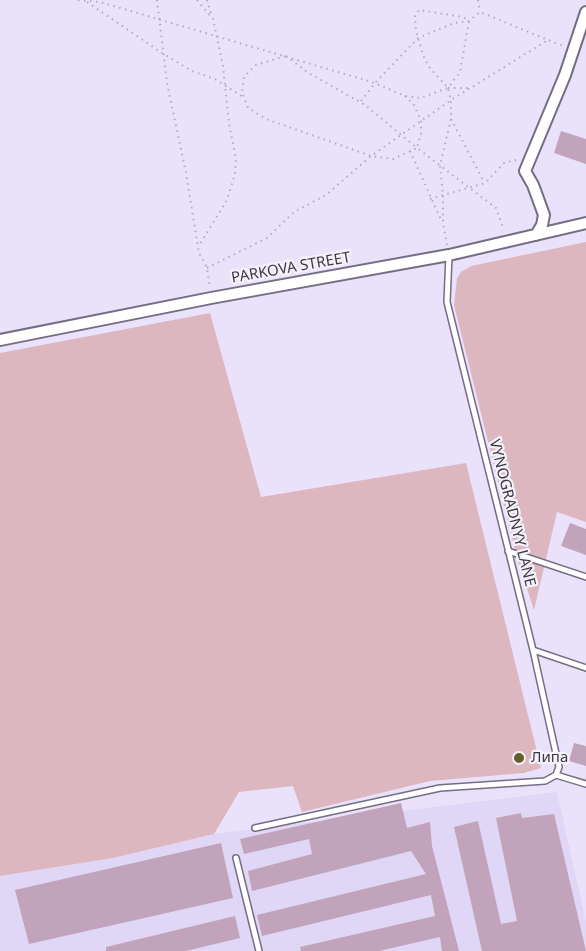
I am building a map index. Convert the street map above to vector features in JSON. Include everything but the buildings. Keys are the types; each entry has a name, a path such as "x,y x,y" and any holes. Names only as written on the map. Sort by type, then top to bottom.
{"street":[{"path":"536,235 542,225 544,215 525,171 574,50 586,12"},
{"name":"PARKOVA STREET","path":"0,340 211,298 449,255 586,224"}],"lane":[{"name":"VYNOGRADNYY LANE","path":"449,255 447,302 533,650 559,767 556,775"},
{"path":"508,550 586,577"},
{"path":"533,650 586,668"},
{"path":"255,828 440,788 545,781 556,775 586,784"},
{"path":"237,858 259,951"}],"path":[{"path":"78,0 100,2 286,56 375,83 405,96 420,98 448,88 471,88"},
{"path":"158,0 162,53 199,253 207,268 211,298"},
{"path":"197,0 213,19"},
{"path":"199,245 227,200 235,174 236,158 229,124 226,88 213,19 207,0"},
{"path":"478,0 480,12"},
{"path":"85,1 162,53 192,71 215,79 244,98"},
{"path":"449,255 443,223 440,165 451,119 452,100 448,88 429,67 423,55 415,16 419,10 463,17 469,21"},
{"path":"361,102 375,83 418,38 454,23 469,21 480,12"},
{"path":"480,12 574,50"},
{"path":"448,88 460,72 469,21"},
{"path":"207,268 267,238 294,213 326,195 401,135 548,40"},
{"path":"286,56 256,65 244,77 242,92 248,108 266,119 372,156 393,159 417,148"},
{"path":"286,56 307,72 361,102 496,208 508,241"},
{"path":"405,96 414,105 421,121 421,134 417,148"},
{"path":"451,119 465,147 475,160 485,183"},
{"path":"410,151 430,199 443,223"},
{"path":"430,199 485,183 504,163 515,160 525,171"}],"shaded area":[{"path":"586,242 586,522 557,512 534,610 518,562 454,305 457,278 461,272 471,266"},
{"path":"210,313 261,497 466,463 541,768 524,773 430,781 302,812 293,786 239,792 214,834 113,858 0,876 0,353"},
{"path":"557,792 586,922 586,951 0,951 0,876 113,858 214,834"}],"place":[{"name":"Липа","path":"519,758"}]}
